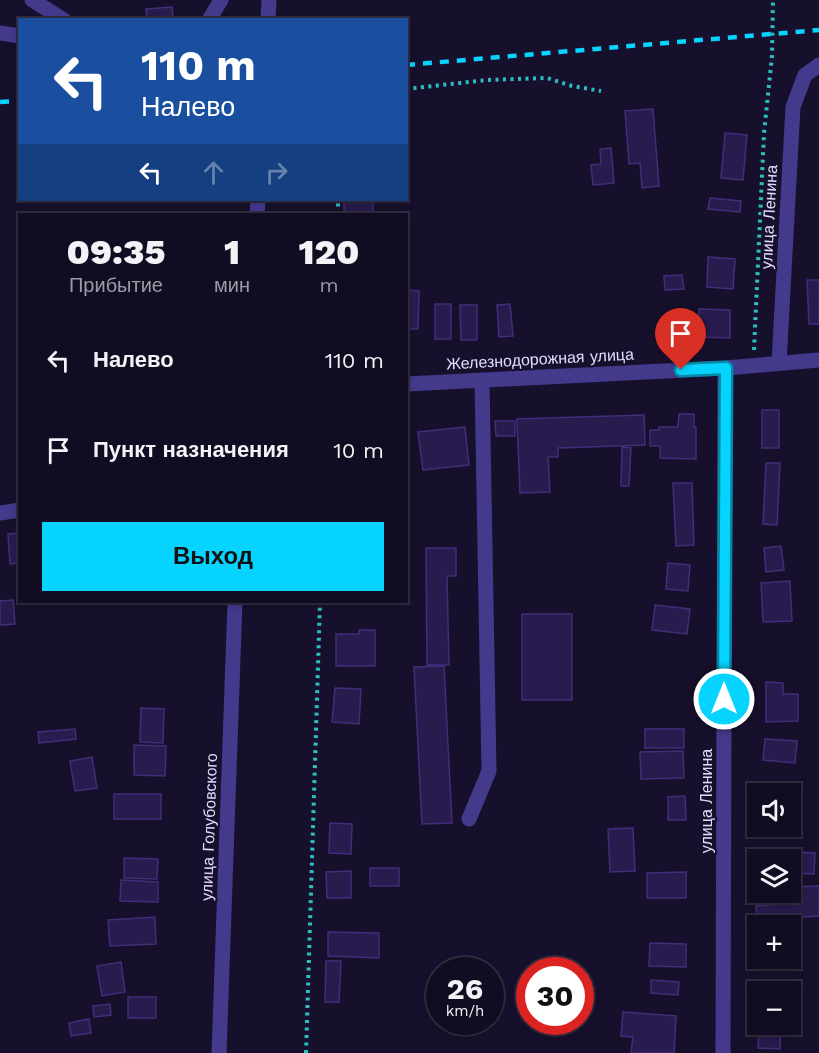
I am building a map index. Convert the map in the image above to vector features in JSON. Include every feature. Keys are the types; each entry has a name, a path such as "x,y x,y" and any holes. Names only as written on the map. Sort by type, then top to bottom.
{"street":[{"path":"32,0 61,18"},
{"path":"210,18 221,0"},
{"path":"268,18 269,0"},
{"path":"0,33 18,36"},
{"name":"улица Ленина","path":"779,363 793,107 805,75 819,65"},
{"name":"Железнодорожная улица","path":"408,384 726,368 819,360"},
{"name":"улица Ленина","path":"723,1053 726,368"},
{"path":"469,819 489,771 482,380"},
{"path":"0,513 18,510"},
{"name":"улица Голубовского","path":"219,1053 236,603"}],"path":[{"path":"753,366 764,133 772,56 773,0"},
{"path":"408,89 487,80 547,78 572,86 601,91"},
{"path":"306,1053 320,603"}],"building":[{"path":"172,7 173,18 147,18 146,9"},
{"path":"653,109 659,186 642,188 640,163 629,164 625,111"},
{"path":"725,133 747,135 743,180 721,178"},
{"path":"611,148 614,183 593,185 591,165 601,164 600,149"},
{"path":"710,198 741,201 740,212 708,209"},
{"path":"344,201 373,201 373,213 344,213"},
{"path":"708,257 735,259 733,289 707,287"},
{"path":"682,275 684,289 665,290 664,276"},
{"path":"807,280 819,280 819,324 809,324"},
{"path":"408,290 419,291 418,329 408,329"},
{"path":"435,304 451,304 451,339 435,339"},
{"path":"510,304 513,336 499,337 497,305"},
{"path":"460,305 477,305 477,340 461,340"},
{"path":"699,309 730,310 730,338 698,337"},
{"path":"762,410 779,410 779,448 762,448"},
{"path":"679,414 694,414 696,459 660,458 660,446 650,446 650,430 659,430 659,427 678,427"},
{"path":"644,415 645,445 558,448 558,457 548,457 550,492 520,493 517,419"},
{"path":"495,421 515,421 515,436 496,436"},
{"path":"465,427 469,465 423,470 418,432"},
{"path":"622,447 631,448 629,486 621,486"},
{"path":"766,463 780,463 777,525 763,524"},
{"path":"673,483 692,483 694,545 676,546"},
{"path":"18,533 18,563 10,564 8,534"},
{"path":"781,546 784,570 766,572 764,548"},
{"path":"426,548 456,548 456,576 447,576 449,665 427,665"},
{"path":"668,563 690,565 688,591 666,589"},
{"path":"790,581 792,621 763,622 761,583"},
{"path":"13,600 15,624 0,625 0,601"},
{"path":"655,605 690,609 687,634 652,630"},
{"path":"522,614 572,614 572,700 522,700"},
{"path":"359,630 375,630 375,666 336,666 336,634 359,634"},
{"path":"444,666 452,823 422,824 414,667"},
{"path":"766,682 783,683 783,694 798,694 798,721 766,722"},
{"path":"335,688 361,689 359,724 332,722"},
{"path":"141,708 164,709 163,743 140,742"},
{"path":"75,729 76,739 39,743 38,732"},
{"path":"645,729 684,729 684,748 645,748"},
{"path":"765,739 797,741 795,763 763,760"},
{"path":"134,745 166,746 165,776 134,775"},
{"path":"683,751 684,778 641,779 640,752"},
{"path":"92,757 97,788 75,791 70,761"},
{"path":"114,794 161,794 161,819 114,819"},
{"path":"685,796 686,820 668,820 668,797"},
{"path":"330,823 352,824 351,854 329,853"},
{"path":"633,828 635,871 610,872 608,829"},
{"path":"801,852 815,853 814,874 801,873"},
{"path":"124,858 158,859 157,879 124,878"},
{"path":"370,868 399,868 399,886 370,886"},
{"path":"351,871 351,898 327,898 326,872"},
{"path":"686,872 686,898 647,898 647,873"},
{"path":"121,880 158,882 158,902 120,901"},
{"path":"819,886 819,916 757,915 756,906 801,903 801,887"},
{"path":"155,917 156,944 110,946 108,920"},
{"path":"328,932 379,933 379,958 328,956"},
{"path":"650,943 686,944 686,967 649,966"},
{"path":"326,961 341,961 339,1002 325,1002"},
{"path":"121,962 125,992 102,996 97,966"},
{"path":"651,980 679,982 678,995 651,993"},
{"path":"128,997 156,997 156,1018 128,1018"},
{"path":"110,1004 111,1015 94,1017 93,1006"},
{"path":"623,1012 676,1016 674,1053 631,1053 633,1037 621,1036"},
{"path":"89,1019 91,1033 71,1036 69,1023"},
{"path":"759,1035 781,1035 780,1049 758,1048"}],"railway":[{"path":"408,65 819,30"},
{"path":"0,102 18,101"}],"route":[{"path":"681,370 726,368 724,699"}]}
